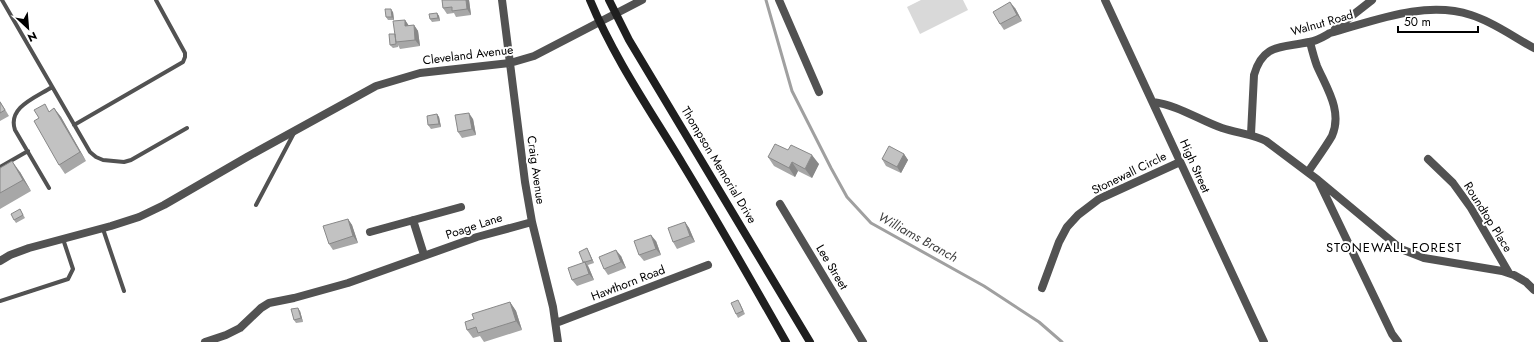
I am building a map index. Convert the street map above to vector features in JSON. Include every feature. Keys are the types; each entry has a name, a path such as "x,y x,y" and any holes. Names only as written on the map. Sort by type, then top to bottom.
{"main road":[{"path":"590,0 599,22 625,69 736,254 786,342"},
{"name":"Thompson Memorial Drive","path":"609,0 629,40 810,342"}],"street":[{"name":"Craig Avenue","path":"502,0 525,182 532,222 556,323 558,342"},
{"name":"Cleveland Avenue","path":"0,261 10,255 29,248 102,229 139,217 164,206 296,129 376,86 420,73 510,63 534,56 642,0"},
{"path":"779,0 819,92"},
{"name":"High Street","path":"1105,0 1264,342"},
{"path":"1330,33 1346,22 1372,0"},
{"name":"Walnut Road","path":"1251,134 1254,75 1257,65 1262,57 1268,51 1276,47 1310,42 1330,33 1395,15 1433,11 1457,12 1488,21 1534,48"},
{"path":"1308,172 1332,134 1335,119 1331,97 1317,67 1310,42"},
{"path":"1153,102 1165,103 1222,128 1251,134 1266,141 1308,172 1401,249 1424,258 1509,273 1526,282 1534,290"},
{"name":"Roundtop Place","path":"1428,159 1453,183 1471,208 1509,273"},
{"name":"Stonewall Circle","path":"1042,288 1059,242 1067,227 1078,214 1099,199 1180,162"},
{"path":"1318,180 1388,327 1398,342"},
{"name":"Lee Street","path":"780,204 863,342"},
{"path":"370,232 461,207"},
{"path":"413,220 424,255"},
{"name":"Poage Lane","path":"205,342 226,335 240,328 261,308 270,303 348,283 477,237 532,222"},
{"name":"Hawthorn Road","path":"556,323 708,265"}],"lane":[{"path":"2,0 90,152 96,157 103,160 116,162 131,160 186,128"},
{"path":"74,125 183,62 185,53 156,0"},
{"path":"49,188 14,127 13,119 15,112 20,107 52,87"},
{"path":"256,205 296,129"},
{"path":"0,167 28,151"},
{"path":"102,229 124,291"},
{"path":"0,301 68,279 73,269 63,239"}],"shaded area":[{"path":"921,0 963,0 968,10 920,34 907,7"}],"building":[{"path":"442,0 466,0 467,9 452,11 452,7 443,8"},
{"path":"1010,2 1017,15 1000,24 993,12"},
{"path":"385,9 391,9 392,17 386,17"},
{"path":"437,13 438,18 430,19 429,14"},
{"path":"405,20 405,26 414,25 415,40 396,42 393,21"},
{"path":"389,34 395,34 396,44 390,45"},
{"path":"0,102 5,110 0,113"},
{"path":"45,104 49,112 54,108 80,152 59,165 34,121 39,118 34,110"},
{"path":"469,113 472,129 458,132 455,115"},
{"path":"437,114 439,124 428,125 427,116"},
{"path":"775,144 788,150 791,145 812,155 805,169 792,162 789,168 768,157"},
{"path":"889,146 904,154 897,167 882,159"},
{"path":"12,161 23,180 0,193 0,168"},
{"path":"20,209 23,215 14,220 11,214"},
{"path":"348,219 353,236 329,244 323,226"},
{"path":"685,222 690,236 673,242 668,228"},
{"path":"651,235 656,249 639,255 634,241"},
{"path":"587,248 592,260 583,262 579,252"},
{"path":"616,250 621,262 604,269 599,257"},
{"path":"585,262 589,274 572,280 568,268"},
{"path":"738,300 743,311 736,314 731,303"},
{"path":"510,302 516,321 478,333 476,327 467,330 465,322 474,319 472,314"},
{"path":"298,308 301,318 294,320 291,309"}],"waterway":[{"name":"Williams Branch","path":"766,0 792,91 847,197 871,223 984,286 1039,322 1062,342"}],"district":[{"name":"STONEWALL FOREST","path":"1394,247"}]}
